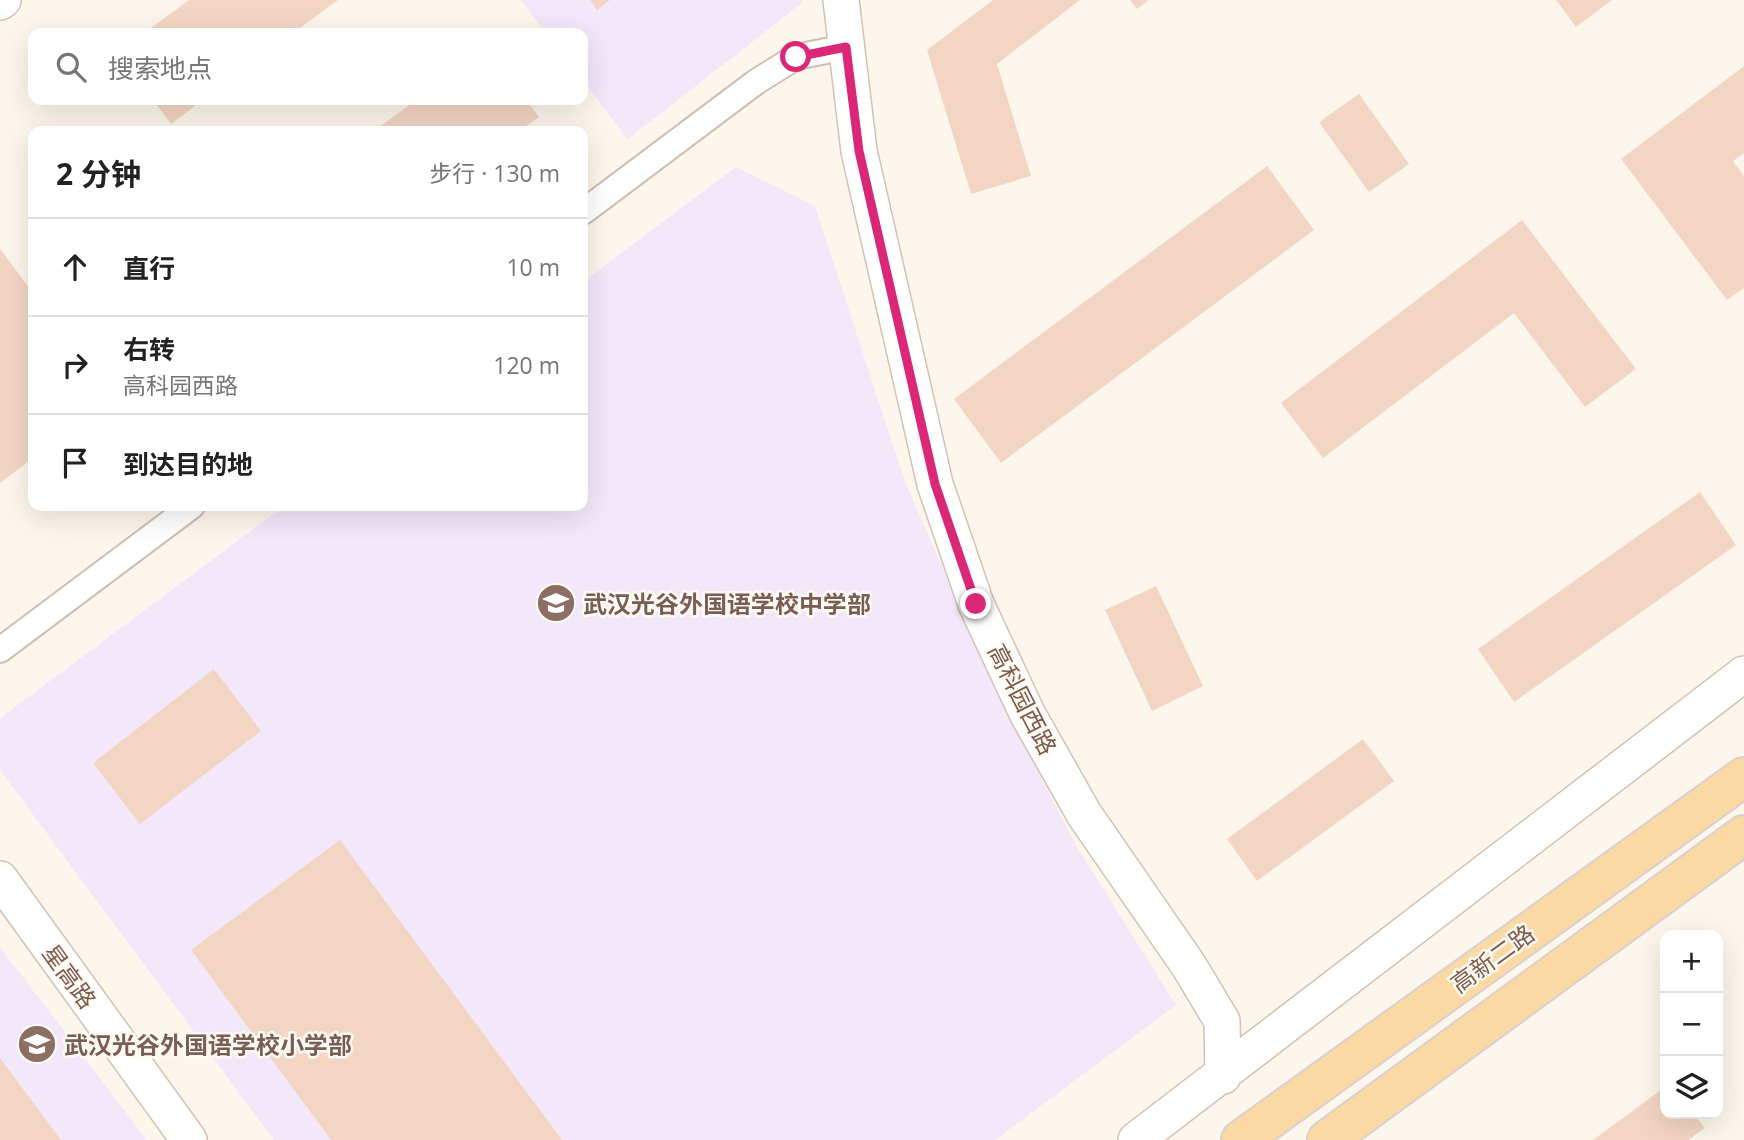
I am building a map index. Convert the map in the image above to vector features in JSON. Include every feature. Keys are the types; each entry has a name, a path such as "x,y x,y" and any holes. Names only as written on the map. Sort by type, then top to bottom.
{"main road":[{"name":"高新二路","path":"1241,1140 1744,777"},
{"name":"高新二路","path":"1327,1140 1744,835"}],"street":[{"name":"高科园西路","path":"841,0 859,151 935,484 976,604 1027,713 1084,814 1189,966 1222,1021 1223,1076"},
{"path":"588,208 756,82 796,57 846,47"},
{"path":"0,650 185,511"},
{"path":"1136,1140 1223,1076 1744,674"},
{"name":"星高路","path":"0,879 190,1140"}],"shaded area":[{"path":"520,0 801,0 802,3 628,139 588,87 588,28 542,28"},
{"name":"武汉光谷外国语学校中学部","path":"736,167 815,206 905,482 1001,700 1077,847 1176,1005 995,1140 274,1140 0,770 0,718 277,511 588,511 588,278"},
{"name":"武汉光谷外国语学校小学部","path":"0,947 147,1140 0,1140"}],"building":[{"path":"189,0 338,0 300,28 151,28"},
{"path":"590,0 610,0 597,10"},
{"path":"993,0 1080,0 997,64 1031,176 971,194 927,50"},
{"path":"1130,0 1149,0 1137,9"},
{"path":"1556,0 1612,0 1576,27"},
{"path":"1744,66 1744,153 1733,161 1744,176 1744,288 1727,300 1621,159"},
{"path":"1359,94 1409,164 1369,192 1319,122"},
{"path":"157,105 196,105 171,124"},
{"path":"409,105 530,105 539,117 526,126 381,126"},
{"path":"1267,166 1314,230 1001,463 954,399"},
{"path":"1522,220 1636,369 1585,407 1514,313 1323,458 1281,403"},
{"path":"0,249 28,286 28,462 0,483"},
{"path":"1700,492 1736,545 1514,702 1478,649"},
{"path":"1156,586 1203,686 1152,711 1105,610"},
{"path":"214,669 261,731 140,824 93,763"},
{"path":"1363,739 1394,781 1257,881 1227,839"},
{"path":"340,840 562,1140 331,1140 191,950"},
{"path":"0,1058 61,1140 0,1140"},
{"path":"1660,1091 1660,1119 1698,1119 1705,1128 1688,1140 1593,1140"}],"place":[{"name":"武汉光谷外国语学校中学部","path":"556,603"},
{"name":"武汉光谷外国语学校小学部","path":"37,1044"}],"route":[{"path":"796,57 846,47 859,151 935,484 976,604"}]}
